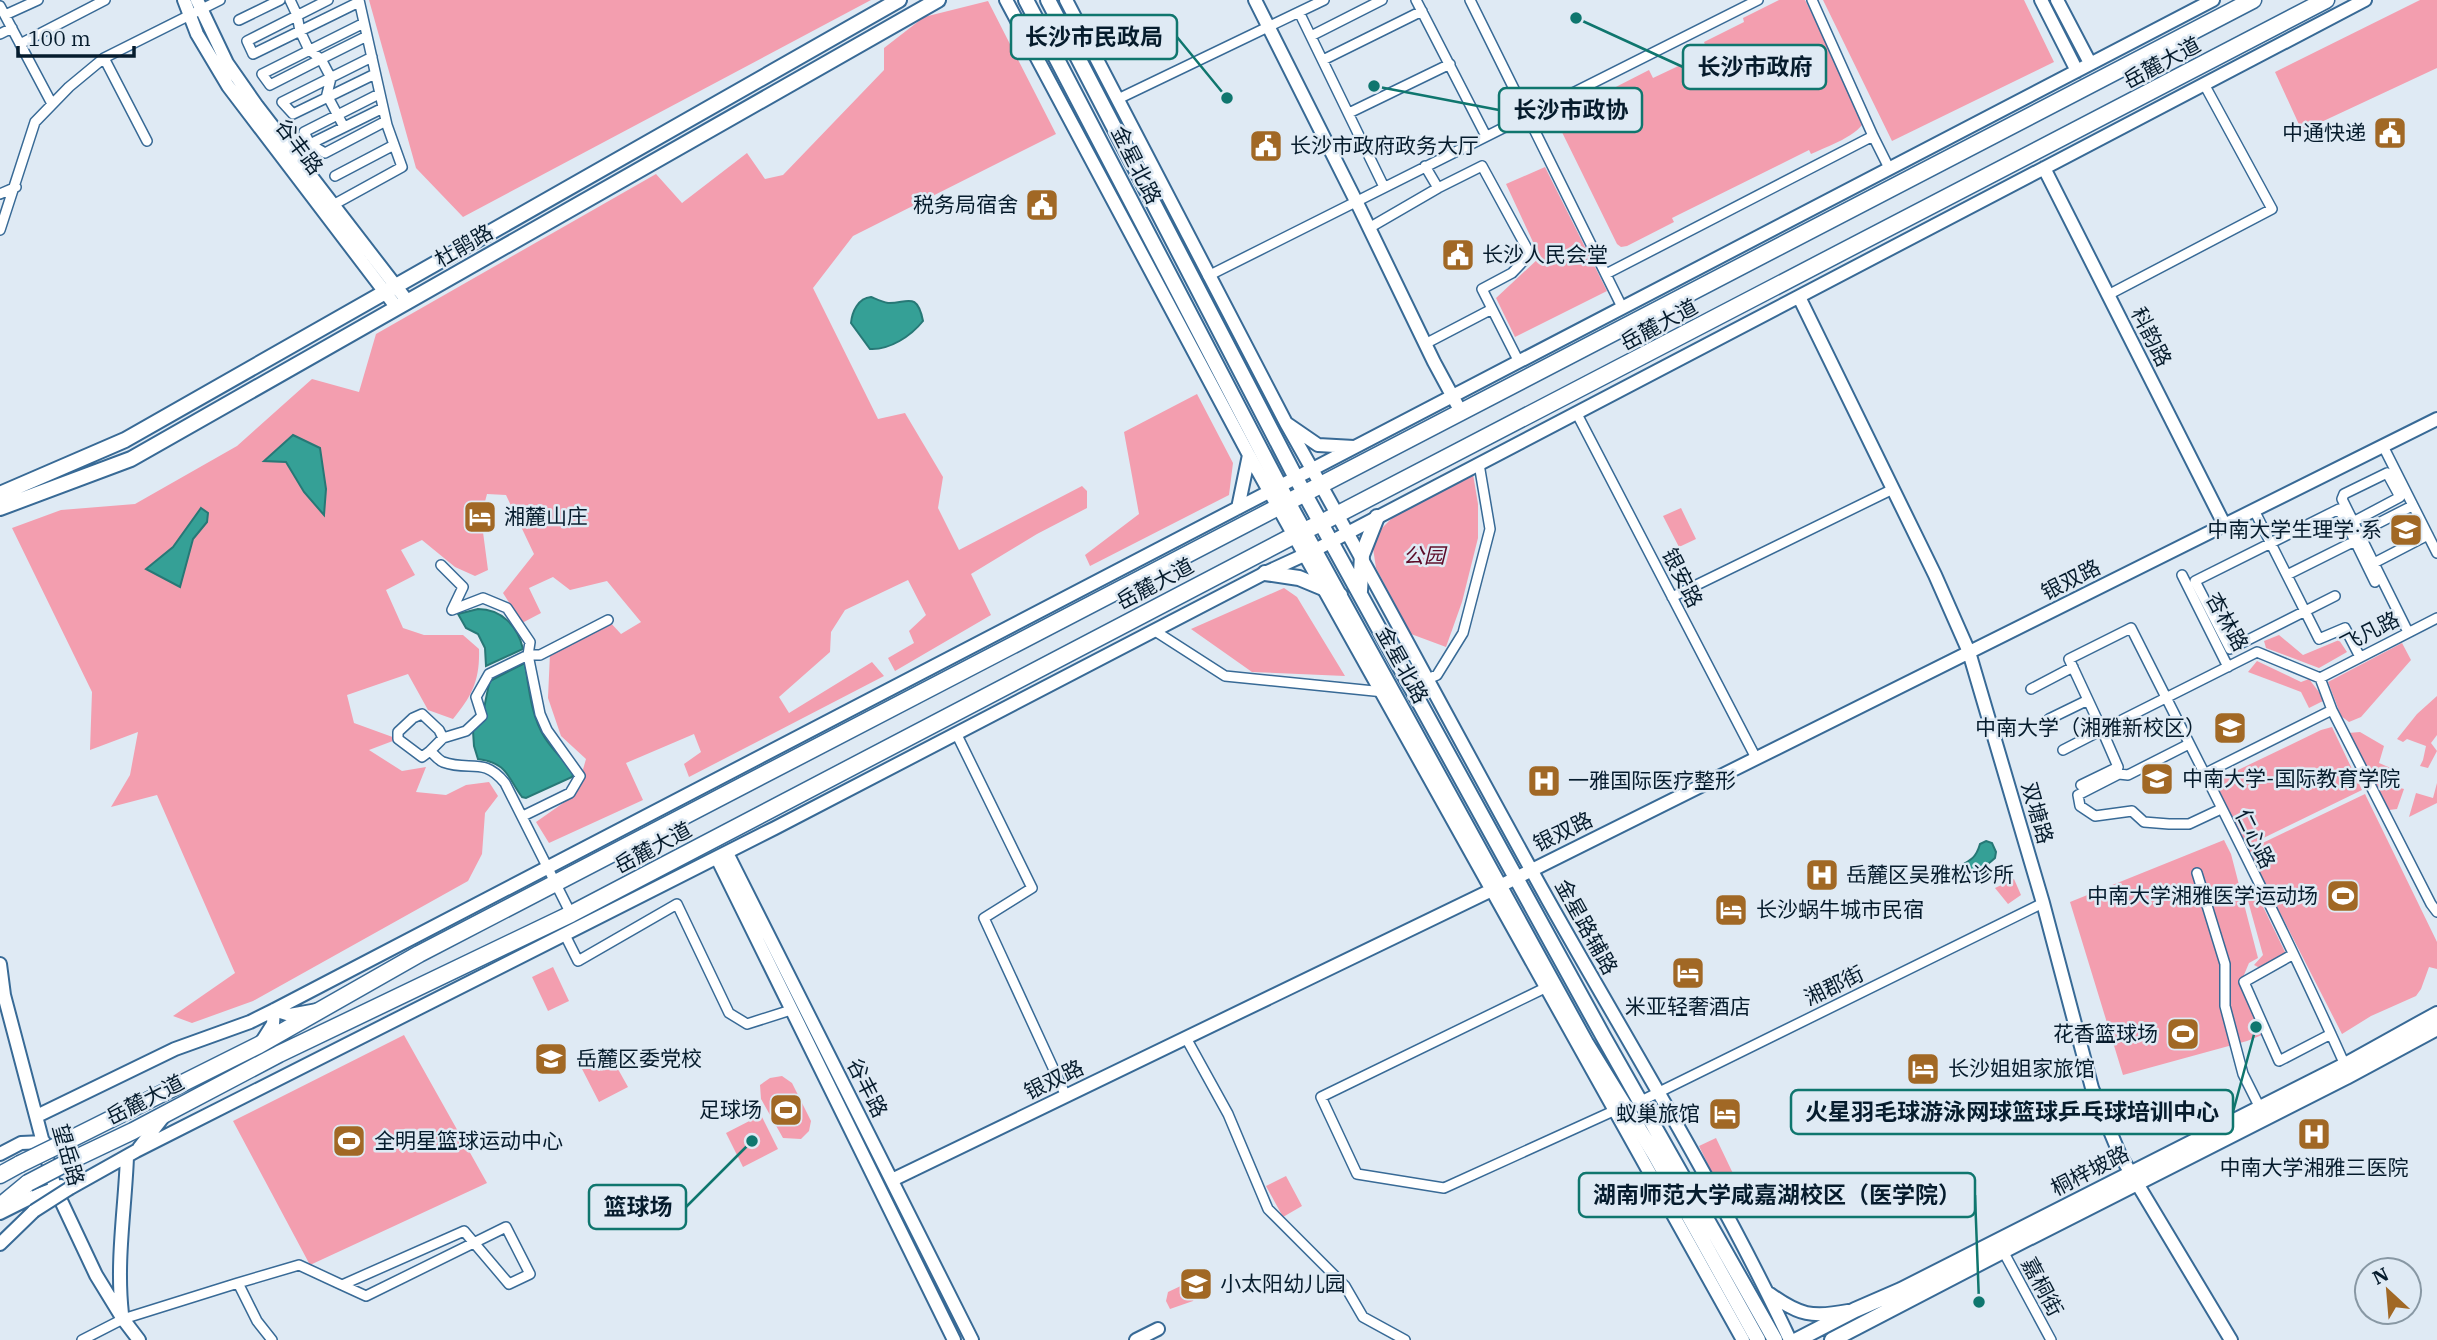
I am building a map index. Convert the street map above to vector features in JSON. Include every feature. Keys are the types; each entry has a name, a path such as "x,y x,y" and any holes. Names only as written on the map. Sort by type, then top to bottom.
{"highway":[{"name":"岳麓大道","path":"0,1175 259,1045 419,954 2253,0"},
{"name":"岳麓大道","path":"0,1198 352,1018 572,914 1298,533 2326,0"},
{"path":"0,1206 28,1183"}],"main road":[{"name":"杜鹃路","path":"0,494 125,440 899,0"},
{"name":"杜鹃路","path":"0,508 131,459 938,0"},
{"name":"金星北路","path":"1027,0 1282,505 1310,553 1340,595 1550,985 1586,1043 1620,1108 1656,1155 1758,1340"},
{"name":"金星北路","path":"1048,0 1296,478 1775,1340"},
{"path":"1360,592 1362,560 1377,517"},
{"path":"1265,573 1299,578 1340,595"},
{"name":"桐梓坡路","path":"1835,1339 2003,1251 2260,1108 2437,1014"},
{"name":"桐梓坡路","path":"1797,1340 2346,1077 2437,1028"}],"street":[{"path":"5,15 38,0"},
{"path":"20,44 105,0"},
{"name":"谷丰路","path":"184,0 196,9 228,63 391,289"},
{"path":"0,230 35,122 52,104 104,58 196,9 220,0"},
{"path":"239,20 280,0"},
{"path":"290,0 309,51 321,60 331,78 327,97 344,127"},
{"path":"328,0 247,41 253,54 359,1 379,94 402,167 333,205"},
{"path":"1006,0 1249,455 1274,490"},
{"name":"金星路辅路","path":"1066,0 1286,423 1768,1293 1790,1340"},
{"path":"1255,0 1461,412"},
{"path":"1118,99 1324,0"},
{"path":"1311,36 1381,0"},
{"path":"1416,0 1486,136"},
{"path":"1470,0 1622,307"},
{"path":"1208,276 1758,0"},
{"path":"1812,0 1872,136 1889,168"},
{"path":"2041,0 2077,71"},
{"path":"2057,0 2090,64"},
{"path":"37,1116 174,1048 250,1022 274,1010 2213,0"},
{"path":"0,1213 82,1179 722,856 1577,414 2365,0"},
{"path":"0,6 52,104"},
{"name":"谷丰路","path":"196,9 228,86 403,305"},
{"path":"1323,60 1422,11"},
{"path":"1299,12 1384,187"},
{"path":"364,23 262,74 270,85 368,36"},
{"path":"0,34 12,28"},
{"path":"372,57 282,102 292,114 375,74"},
{"path":"104,58 147,141"},
{"path":"1349,113 1450,64"},
{"path":"2108,295 2272,209 2204,84"},
{"path":"379,94 304,132 310,144 325,153 386,121"},
{"path":"293,153 383,108"},
{"path":"1606,274 1872,136"},
{"path":"335,176 394,145"},
{"path":"1425,166 1438,188"},
{"path":"1369,228 1482,166 1530,254 1512,273 1482,289 1518,360"},
{"name":"科韵路","path":"2044,168 2224,524"},
{"path":"0,194 16,187"},
{"name":"双塘路","path":"1799,297 1935,575 1969,652 2042,903 2092,1088 2120,1155 2231,1340"},
{"path":"1425,344 1492,309"},
{"name":"银安路","path":"1577,414 1756,758"},
{"name":"银双路","path":"892,1180 1496,888 2437,419"},
{"path":"1286,423 1318,445 1355,447"},
{"path":"2383,446 2437,553"},
{"path":"1238,508 1249,455"},
{"path":"1411,686 1437,675 1463,633 1490,529 1479,464"},
{"path":"2353,522 2400,497 2387,473 2344,494 2342,499 2375,582"},
{"path":"1672,597 1893,489"},
{"path":"2287,575 2412,506"},
{"path":"2254,509 2319,639 2345,628 2360,657"},
{"path":"2335,596 2231,649 2195,581 2339,509 2374,562 2408,632"},
{"path":"2374,562 2428,535"},
{"path":"1310,553 1324,589 1496,888"},
{"path":"441,565 463,587 452,610 483,598 507,608 530,642 528,655 540,714 547,730 580,776 570,793 523,816"},
{"name":"杏林路","path":"2182,575 2228,667 2257,652 2320,678"},
{"name":"飞凡路","path":"2320,678 2437,618"},
{"path":"443,738 435,724 422,714 413,718 398,732 398,739 422,757 443,738 466,731 482,716 476,698 489,674 528,655 540,655 608,620"},
{"name":"仁心路","path":"2073,667 2069,659 2131,628 2345,1065"},
{"path":"1155,631 1225,676 1393,692"},
{"path":"2031,689 2073,667 2118,767 2081,785"},
{"path":"2063,750 2228,667"},
{"path":"2320,678 2332,710 2437,912"},
{"path":"2049,719 2088,700"},
{"path":"2204,774 2332,710"},
{"path":"957,735 1032,888 984,918 1066,1096"},
{"path":"2189,744 2128,775 2119,774 2078,795 2080,806 2095,816 2132,811 2144,822 2169,824 2189,824 2221,809"},
{"path":"430,751 441,761 482,766 495,771 505,783 523,816 572,914"},
{"name":"谷丰路","path":"722,856 791,1010 954,1340"},
{"name":"谷丰路","path":"722,856 892,1180 972,1340"},
{"path":"2197,873 2225,964 2225,1006 2242,1074 2260,1108"},
{"name":"湘郡街","path":"1641,1101 2042,903"},
{"path":"565,935 578,961 677,904 729,1013 747,1024 791,1010"},
{"path":"2292,955 2244,982 2279,1060 2331,1034"},
{"name":"望岳路","path":"0,964 4,995 55,1188 96,1275 139,1340"},
{"path":"1550,985 1321,1097 1357,1174 1444,1188 1620,1108 1743,1340"},
{"path":"274,1010 290,1014 324,1009"},
{"path":"259,1045 273,1024 274,1010"},
{"path":"1186,1038 1228,1114 1268,1209 1345,1286 1363,1317 1405,1340"},
{"path":"123,1319 120,1248 132,1154 165,1114"},
{"path":"0,1154 21,1143 44,1142"},
{"path":"0,1244 34,1211 82,1179"},
{"path":"82,1340 123,1319 299,1265 342,1285 366,1296 473,1242 506,1227 530,1274 509,1284 473,1242 464,1231 342,1285"},
{"name":"嘉桐街","path":"2003,1251 2051,1340"},
{"path":"239,1283 257,1321 272,1340"},
{"path":"1768,1293 1800,1313 1827,1315 1855,1310"},
{"path":"1733,1322 1735,1340"},
{"path":"1136,1340 1158,1329"}],"green space":[{"path":"369,0 871,0 463,217 416,168"},
{"path":"1779,0 1805,0 1865,119 1862,125 1842,140 1811,154 1809,150 1672,218 1674,222 1621,247 1617,244 1555,118 1559,109 1605,87 1608,91 1649,70 1653,78 1708,52 1704,42"},
{"path":"1823,0 2024,0 2054,62 1892,141"},
{"path":"2420,0 2437,0 2437,68 2302,131 2275,72"},
{"path":"988,1 1056,134 853,236 813,288 878,419 905,413 943,477 938,508 959,550 1082,486 1087,491 1087,508 1037,534 971,574 991,615 895,671 888,658 914,643 909,631 926,615 908,580 845,610 831,632 830,652 779,697 789,713 872,662 884,676 689,777 684,764 701,752 694,734 626,763 643,800 549,843 536,822 576,794 586,759 561,736 548,698 550,653 608,620 621,634 641,622 607,581 570,590 553,577 529,588 541,613 522,623 503,593 534,554 506,495 487,494 481,517 488,570 475,576 455,567 422,540 401,550 415,575 386,590 403,628 424,635 463,635 479,649 474,687 465,703 453,719 428,710 408,674 347,695 354,723 398,739 369,750 402,771 426,767 416,792 446,795 466,785 489,782 498,796 485,813 482,854 468,881 253,1001 192,1023 173,1016 235,973 157,795 111,807 130,775 138,732 90,750 92,692 12,528 61,510 135,504 237,446 312,379 359,392 376,334 656,174 682,203 747,153 765,179 783,175 884,70 884,48 924,17"},
{"path":"1545,167 1607,291 1515,337 1496,298 1540,257 1506,184"},
{"path":"1197,394 1233,463 1229,495 1090,566 1085,555 1139,514 1124,432"},
{"name":"公园","path":"1473,474 1478,504 1478,538 1462,602 1446,647 1411,634 1376,568 1373,548 1377,533 1396,514"},
{"path":"1681,508 1696,539 1679,547 1663,516"},
{"path":"1284,588 1297,597 1345,676 1252,672 1191,629"},
{"path":"2279,635 2303,655 2339,640 2347,652 2319,668 2266,648 2264,641"},
{"path":"2402,643 2411,660 2361,717 2349,722 2341,716 2328,682"},
{"path":"2257,661 2301,682 2309,679 2325,700 2309,708 2301,692 2248,672"},
{"path":"2437,696 2437,735 2431,743 2437,751 2428,768 2420,766 2426,746 2407,739 2403,742 2397,739 2417,714"},
{"path":"2332,727 2362,790 2241,849 2209,784"},
{"path":"2360,732 2384,746 2379,763 2393,769 2390,785 2404,789 2397,809 2389,810 2348,733"},
{"path":"2437,783 2437,803 2409,817 2416,793 2433,798"},
{"name":"中南大学湘雅医学运动场","path":"2365,794 2437,942 2437,969 2429,967 2416,996 2371,1016 2342,1034 2248,850"},
{"path":"2224,840 2231,854 2258,958 2249,963 2241,982 2262,1035 2123,1075 2070,902"},
{"path":"2014,879 2021,895 2008,904 1995,888"},
{"path":"2254,888 2286,954 2262,969 2254,965 2263,955 2245,890"},
{"path":"553,967 569,1001 548,1011 532,977"},
{"path":"404,1035 487,1183 310,1265 233,1121"},
{"path":"609,1053 628,1087 599,1102 581,1067"},
{"name":"足球场","path":"782,1076 792,1083 811,1121 809,1131 801,1139 783,1138 761,1099 760,1085 770,1078"},
{"path":"761,1115 778,1149 743,1167 726,1133"},
{"path":"1716,1138 1738,1184 1721,1191 1699,1146"},
{"path":"1286,1176 1302,1206 1283,1217 1266,1186"},
{"path":"1187,1283 1192,1285 1196,1294 1193,1301 1170,1309 1166,1301 1168,1292"}],"shaded area":[{"path":"871,297 888,303 914,302 921,311 923,321 900,341 870,349 851,323 856,306"},
{"path":"293,435 320,448 326,489 324,515 304,492 286,462 264,461"},
{"path":"201,508 208,513 207,522 193,539 180,587 146,569 173,547"},
{"path":"478,609 494,612 507,620 517,633 523,649 486,666 485,648 478,634 466,628 458,614"},
{"path":"525,663 531,702 540,730 574,772 572,777 526,798 522,797 501,767 478,759 473,731 482,714 490,681"},
{"path":"1986,841 1992,843 1996,852 1995,858 1976,871 1963,875 1959,873 1958,867 1972,858 1980,844"}],"place":[{"name":"长沙市政府","path":"1576,18"},
{"name":"长沙市政协","path":"1374,86"},
{"name":"长沙市民政局","path":"1227,98"},
{"name":"中通快递","path":"2390,133"},
{"name":"长沙市政府政务大厅","path":"1266,146"},
{"name":"税务局宿舍","path":"1042,205"},
{"name":"长沙人民会堂","path":"1458,255"},
{"name":"湘麓山庄","path":"480,517"},
{"name":"中南大学生理学·系","path":"2406,530"},
{"name":"中南大学（湘雅新校区）","path":"2230,728"},
{"name":"中南大学-国际教育学院","path":"2157,779"},
{"name":"一雅国际医疗整形","path":"1544,781"},
{"name":"岳麓区吴雅松诊所","path":"1822,875"},
{"name":"中南大学湘雅医学运动场","path":"2343,896"},
{"name":"长沙蜗牛城市民宿","path":"1731,910"},
{"name":"米亚轻奢酒店","path":"1688,973"},
{"name":"火星羽毛球游泳网球篮球乒乓球培训中心","path":"2256,1027"},
{"name":"花香篮球场","path":"2183,1034"},
{"name":"岳麓区委党校","path":"551,1059"},
{"name":"长沙姐姐家旅馆","path":"1923,1069"},
{"name":"足球场","path":"786,1110"},
{"name":"蚁巢旅馆","path":"1725,1114"},
{"name":"中南大学湘雅三医院","path":"2314,1134"},
{"name":"全明星篮球运动中心","path":"349,1141"},
{"name":"篮球场","path":"752,1141"},
{"name":"小太阳幼儿园","path":"1196,1284"},
{"name":"湖南师范大学咸嘉湖校区（医学院）","path":"1979,1302"}]}
